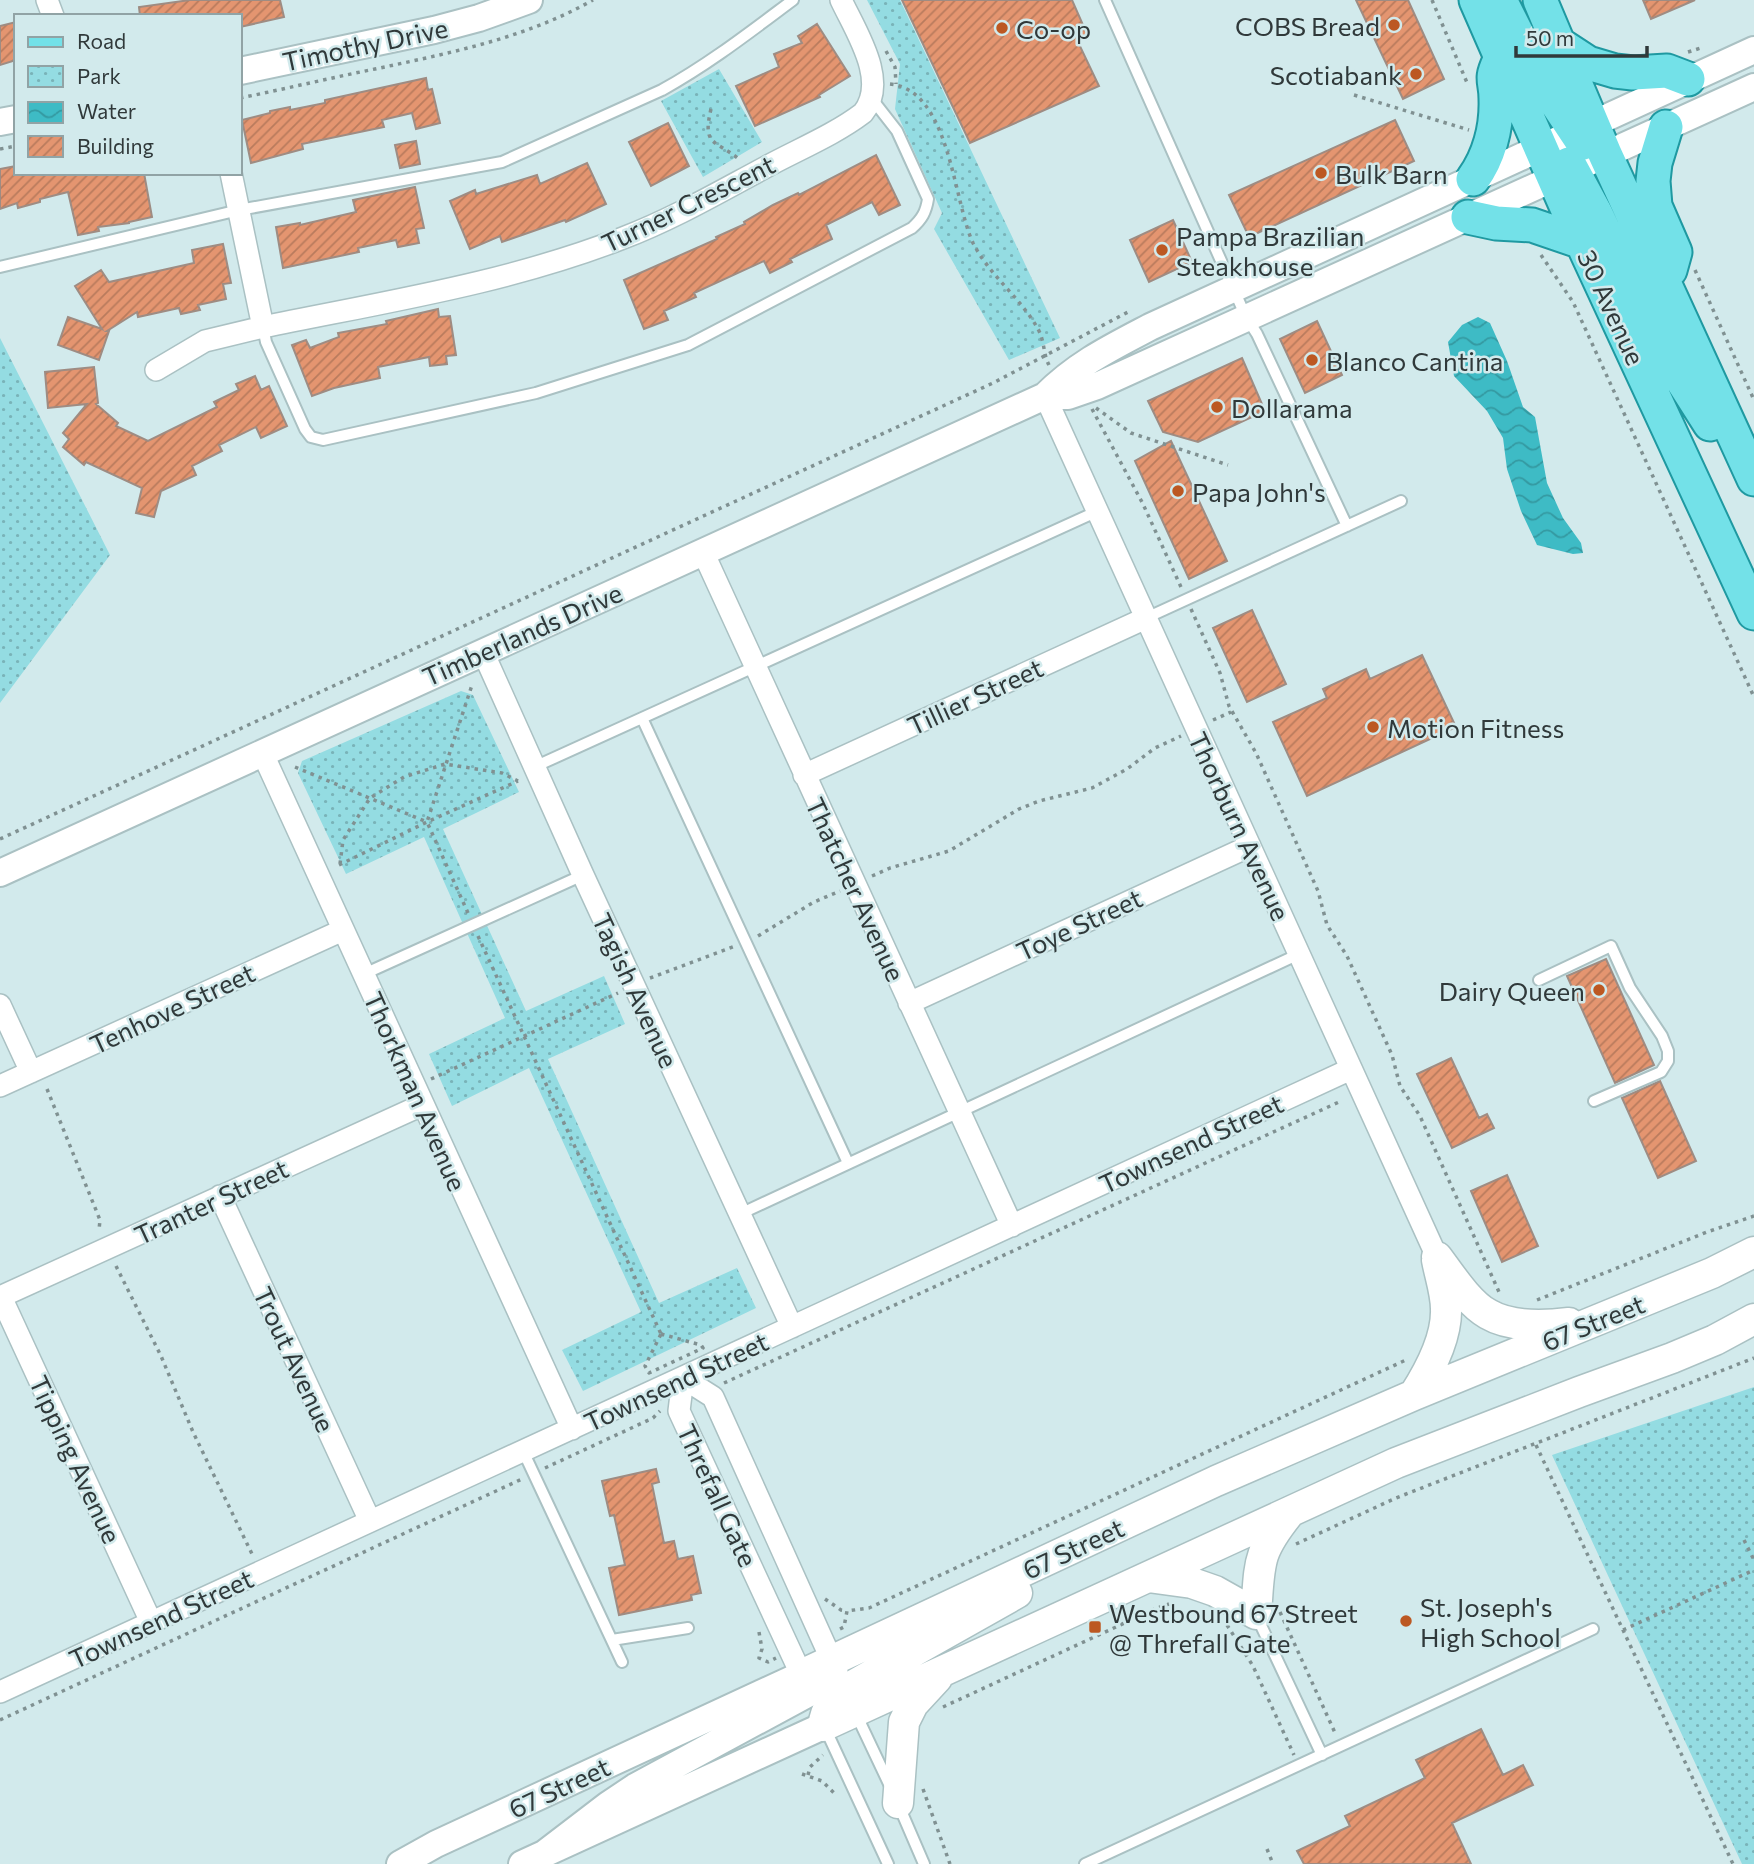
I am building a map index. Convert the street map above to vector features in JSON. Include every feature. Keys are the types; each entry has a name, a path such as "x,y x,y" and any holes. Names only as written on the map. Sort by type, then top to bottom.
{"main road":[{"name":"30 Avenue","path":"1476,0 1556,165 1582,242 1754,613"},
{"path":"1500,0 1536,72 1566,115 1583,127 1605,154 1754,480"},
{"path":"1540,0 1559,44 1583,127"},
{"path":"1559,44 1588,63 1615,71 1667,71 1688,79"},
{"path":"1474,179 1485,162 1492,137 1496,99 1492,77 1501,56"},
{"path":"1665,286 1675,252 1655,206 1653,181 1655,163 1666,127"},
{"path":"1556,165 1595,212 1654,336 1707,420 1754,486"},
{"path":"1468,217 1496,223 1532,225 1582,242"},
{"name":"67 Street","path":"805,1684 832,1660 1216,1481 1415,1395 1712,1273 1754,1252"},
{"path":"1437,1256 1466,1294 1488,1314 1522,1325 1597,1320"},
{"path":"1415,1395 1430,1370 1446,1309 1437,1256"},
{"name":"67 Street","path":"823,1726 850,1701 945,1670 1396,1463 1672,1358 1754,1319"},
{"path":"1672,1358 1742,1345 1754,1339"},
{"path":"850,1701 1216,1481"},
{"path":"1266,1609 1258,1570 1270,1536 1292,1509"},
{"path":"1148,1577 1192,1583 1266,1609"},
{"path":"910,1794 904,1723 913,1704 945,1670"}],"street":[{"path":"841,0 870,66 873,91"},
{"name":"Timothy Drive","path":"242,71 434,30 493,6 524,1"},
{"path":"1556,165 1583,127 1754,50"},
{"path":"1556,165 1605,154 1754,87"},
{"name":"Turner Crescent","path":"156,370 205,341 475,283 578,254 626,237 670,218 853,120 863,113 873,91"},
{"name":"Timberlands Drive","path":"1045,396 1068,396 1097,386 1468,217 1556,165"},
{"name":"Timberlands Drive","path":"0,873 1045,396 1081,364 1233,287 1474,179 1556,165"},
{"path":"231,175 263,327"},
{"name":"Thorburn Avenue","path":"1045,396 1437,1256"},
{"name":"Thatcher Avenue","path":"703,552 1012,1226"},
{"name":"Tillier Street","path":"804,775 1146,618"},
{"name":"Tagish Avenue","path":"483,652 792,1327"},
{"name":"Thorkman Avenue","path":"262,752 572,1429"},
{"name":"Toye Street","path":"909,1003 1250,846"},
{"name":"Tenhove Street","path":"0,1086 343,930"},
{"path":"0,1005 31,1072"},
{"name":"Townsend Street","path":"0,1692 1351,1069"},
{"name":"Tranter Street","path":"0,1297 422,1105"},
{"name":"Trout Avenue","path":"220,1196 370,1521"},
{"name":"Tipping Avenue","path":"0,1297 150,1622"},
{"name":"Threfall Gate","path":"823,1726 679,1411 683,1378 713,1397 850,1701"},
{"path":"533,1859 635,1787 805,1684"},
{"name":"67 Street","path":"400,1864 436,1844 805,1684"},
{"name":"67 Street","path":"533,1859 823,1726"}],"lane":[{"path":"0,267 239,210 502,162 684,78 708,64 793,0"},
{"path":"1105,0 1233,287 1348,526"},
{"path":"263,327 266,342 305,429 311,437 323,440 536,393 688,345 912,228 920,221 929,199 897,131 873,91"},
{"path":"1146,618 1401,501"},
{"path":"534,767 1098,511"},
{"path":"642,718 848,1163"},
{"path":"364,974 583,875"},
{"path":"1539,980 1611,946 1630,988 1662,1037 1668,1051 1668,1061 1661,1072 1594,1101"},
{"path":"740,1214 1299,954"},
{"path":"523,1451 622,1662"},
{"path":"1266,1609 1322,1755"},
{"path":"612,1640 688,1628"},
{"path":"1086,1864 1593,1629"},
{"path":"850,1701 910,1794 925,1864"},
{"path":"823,1726 888,1864"}],"path":[{"path":"1432,0 1472,95"},
{"path":"873,91 896,84 910,90 924,102 947,153 965,225 975,246 1037,327 1051,369"},
{"path":"1354,95 1477,132"},
{"path":"711,110 706,130 708,136 740,160 751,175"},
{"path":"1538,251 1573,302 1754,697"},
{"path":"1693,266 1754,400"},
{"path":"0,839 993,383 1131,311"},
{"path":"1084,410 1094,407 1131,433 1228,465"},
{"path":"1092,408 1143,504 1220,673 1232,712 1256,753 1318,891 1328,925 1348,956 1392,1055 1401,1086 1420,1116 1503,1300"},
{"path":"472,685 427,822 662,1334 701,1345 703,1348 649,1373 645,1366 662,1334"},
{"path":"1206,724 1232,712"},
{"path":"644,981 746,941 814,902 890,867 949,851 1019,809 1039,801 1092,788 1127,769 1155,748 1186,734"},
{"path":"445,764 502,773 518,781 339,865 343,840 370,798 404,777 445,764"},
{"path":"295,767 427,822"},
{"path":"440,1075 626,989"},
{"path":"47,1089 100,1221"},
{"path":"719,1383 727,1384 1339,1102"},
{"path":"1534,1301 1754,1216"},
{"path":"119,1273 161,1356 193,1432 255,1562"},
{"path":"845,1623 847,1611 869,1608 1411,1358"},
{"path":"1287,1549 1396,1498 1754,1358"},
{"path":"0,1720 653,1418 660,1410"},
{"path":"1535,1444 1732,1864"},
{"path":"1744,1540 1754,1560"},
{"path":"1623,1630 1754,1570"},
{"path":"934,1711 1171,1603"},
{"path":"1266,1609 1337,1737"},
{"path":"755,1623 761,1640 759,1658 768,1662"},
{"path":"1226,1623 1253,1666 1295,1758"},
{"path":"808,1775 810,1767"},
{"path":"802,1774 822,1781 838,1796"},
{"path":"910,1794 950,1864"},
{"path":"1267,1849 1273,1864"}],"green space":[{"path":"867,0 900,0 1060,338 1009,360 934,229 942,213 895,109 900,64"},
{"path":"719,69 762,142 703,177 661,101"},
{"path":"0,338 110,555 0,703"},
{"path":"461,691 473,695 519,792 443,829 526,1011 604,976 625,1024 548,1059 659,1303 737,1268 756,1308 583,1391 562,1350 641,1312 529,1068 452,1106 429,1054 505,1018 424,837 346,874 298,773 302,761"},
{"path":"1754,1387 1754,1864 1742,1864 1552,1455"}],"water":[{"path":"1478,317 1490,323 1523,407 1535,417 1547,483 1563,518 1581,543 1583,553 1573,554 1537,545 1521,511 1507,469 1503,438 1487,411 1454,376 1448,342 1462,325"}],"building":[{"path":"190,0 280,0 284,17 242,27 242,14 140,14 139,7"},
{"path":"902,0 1072,0 1087,34 1077,40 1099,86 970,143"},
{"path":"1356,0 1408,0 1444,79 1403,99"},
{"path":"1643,0 1695,0 1651,19"},
{"path":"14,22 14,61 0,65 0,26"},
{"path":"817,24 850,76 819,95 820,97 755,126 736,86 779,67 774,54 802,43 798,36"},
{"path":"426,78 428,90 432,89 440,123 416,129 412,113 382,120 384,127 302,144 303,149 251,163 242,120 270,111 325,103 325,100"},
{"path":"1395,120 1414,161 1249,237 1229,195"},
{"path":"668,123 689,166 651,186 629,142"},
{"path":"416,141 420,164 400,168 395,145"},
{"path":"876,155 900,205 879,215 872,202 826,225 832,239 790,259 792,262 770,273 764,261 694,293 696,297 664,311 668,320 644,329 624,280 717,239 716,237 745,224 744,222 773,205 798,193 799,195"},
{"path":"587,163 606,204 566,222 565,220 502,242 500,236 470,249 450,201 475,190 476,194 537,175 540,184"},
{"path":"14,166 14,175 144,175 152,217 98,227 99,231 78,235 68,192 18,208 17,203 0,209 0,169"},
{"path":"415,187 424,228 416,229 419,243 398,247 396,240 358,248 359,252 283,268 276,227 300,225 356,212 353,200"},
{"path":"1173,220 1192,262 1149,282 1130,240"},
{"path":"223,244 231,283 223,284 226,299 198,305 200,310 181,314 179,308 138,317 137,312 107,331 99,360 58,345 68,317 102,329 75,286 101,270 109,282 194,263 192,250"},
{"path":"438,309 439,317 450,316 456,355 446,356 447,364 430,366 429,357 378,367 380,378 334,388 312,396 292,345 306,340 310,348 339,337 338,333 387,324 386,321"},
{"path":"1317,321 1342,375 1305,393 1280,339"},
{"path":"1242,358 1265,411 1198,442 1163,432 1148,401"},
{"path":"94,367 96,404 118,423 116,426 148,441 217,407 214,402 239,390 236,384 255,376 261,390 269,386 287,426 261,438 256,427 219,445 222,451 192,466 196,475 161,491 154,517 136,513 142,488 86,462 84,465 63,447 69,439 63,433 87,404 48,408 45,372"},
{"path":"1171,441 1227,561 1189,579 1135,461"},
{"path":"1252,610 1286,684 1247,702 1213,628"},
{"path":"1422,655 1456,727 1307,796 1273,722 1327,698 1323,689 1366,669 1370,679"},
{"path":"1606,959 1654,1065 1615,1083 1567,976"},
{"path":"1451,1058 1479,1118 1487,1114 1494,1128 1452,1148 1417,1074"},
{"path":"1660,1081 1696,1161 1658,1178 1622,1098"},
{"path":"1507,1175 1538,1246 1502,1262 1471,1191"},
{"path":"656,1469 659,1482 652,1484 664,1543 674,1541 678,1559 693,1556 701,1593 691,1595 692,1600 619,1615 609,1568 625,1565 614,1515 610,1516 602,1481"},
{"path":"1481,1729 1503,1775 1523,1765 1533,1785 1452,1823 1471,1864 1304,1864 1297,1851 1350,1826 1345,1816 1425,1778 1416,1760"}],"place":[{"name":"COBS Bread","path":"1394,25"},
{"name":"Co-op","path":"1002,28"},
{"name":"Scotiabank","path":"1416,74"},
{"name":"Bulk Barn","path":"1321,173"},
{"name":"Pampa Brazilian Steakhouse","path":"1162,250"},
{"name":"Blanco Cantina","path":"1312,360"},
{"name":"Dollarama","path":"1217,407"},
{"name":"Papa John's","path":"1178,491"},
{"name":"Motion Fitness","path":"1373,727"},
{"name":"Dairy Queen","path":"1599,990"},
{"name":"St. Joseph's High School","path":"1406,1621"},
{"name":"Westbound 67 Street @ Threfall Gate","path":"1095,1627"}]}
